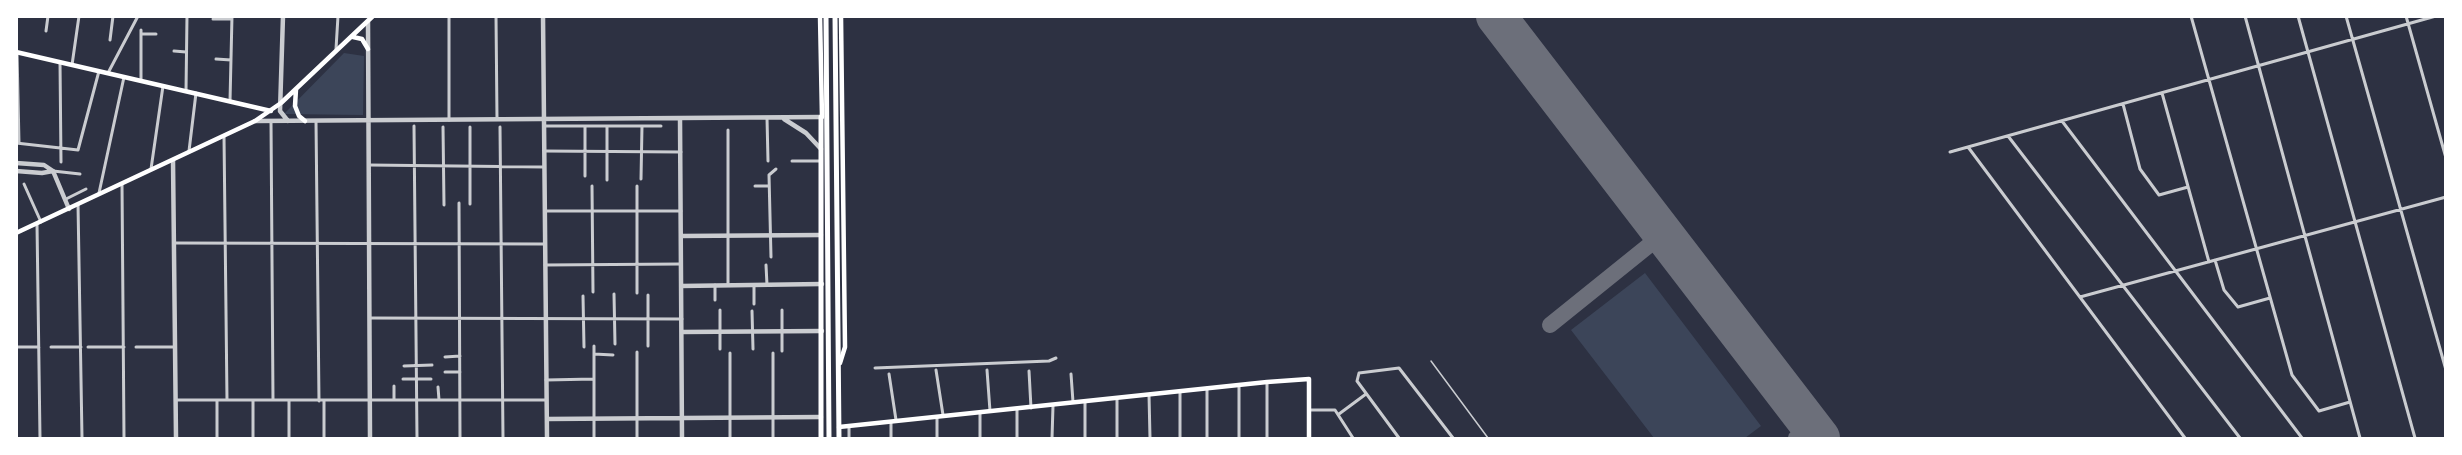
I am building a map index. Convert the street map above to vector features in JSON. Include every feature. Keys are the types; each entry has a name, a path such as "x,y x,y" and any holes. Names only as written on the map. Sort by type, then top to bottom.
{"main road":[{"path":"16,233 255,121 281,103 373,16"},
{"path":"820,16 824,117 829,438"},
{"path":"821,438 821,149 826,16"},
{"path":"837,18 841,38 845,347 839,365"},
{"path":"837,18 839,438"},
{"path":"353,37 362,39 368,49"},
{"path":"17,51 271,111"},
{"path":"296,89 295,106 299,116 305,121"},
{"path":"824,117 836,117"},
{"path":"829,427 1309,379 1309,438"}],"street":[{"path":"46,31 48,16"},
{"path":"72,65 79,16"},
{"path":"110,39 113,16"},
{"path":"108,73 138,16"},
{"path":"186,91 187,16"},
{"path":"283,16 280,111 288,121"},
{"path":"336,51 338,16"},
{"path":"449,16 449,120"},
{"path":"496,16 497,120"},
{"path":"543,16 547,438"},
{"path":"2191,16 2292,375 2319,411 2350,402"},
{"path":"2245,16 2360,438"},
{"path":"2298,16 2415,438"},
{"path":"2346,16 2445,370"},
{"path":"2406,16 2445,158"},
{"path":"1950,152 2436,16"},
{"path":"213,19 232,18 230,101"},
{"path":"368,22 370,438"},
{"path":"141,81 141,32 156,34"},
{"path":"17,51 18,143 78,150 99,71"},
{"path":"174,51 186,51"},
{"path":"216,59 231,60"},
{"path":"60,62 61,162"},
{"path":"99,195 124,77"},
{"path":"150,170 163,86"},
{"path":"189,152 196,93"},
{"path":"2162,93 2209,261"},
{"path":"2123,104 2140,169 2159,195 2188,187"},
{"path":"782,117 806,133 821,149"},
{"path":"255,121 824,117"},
{"path":"680,118 682,438"},
{"path":"767,118 768,161"},
{"path":"271,121 273,400"},
{"path":"316,121 319,401"},
{"path":"2062,121 2302,438"},
{"path":"414,126 417,438"},
{"path":"544,126 661,126"},
{"path":"585,126 585,176"},
{"path":"607,126 607,180"},
{"path":"641,179 642,126"},
{"path":"443,127 444,205"},
{"path":"470,127 470,204"},
{"path":"500,128 503,438"},
{"path":"728,129 728,285"},
{"path":"224,136 226,400"},
{"path":"2008,136 2240,438"},
{"path":"1968,147 2186,438"},
{"path":"544,152 681,152"},
{"path":"173,160 176,438"},
{"path":"792,161 821,160"},
{"path":"16,163 44,165 53,171 69,209"},
{"path":"369,165 544,167"},
{"path":"771,257 769,175 776,169"},
{"path":"16,171 80,174"},
{"path":"24,184 39,223 40,438"},
{"path":"122,184 124,438"},
{"path":"592,186 593,292"},
{"path":"637,186 637,293"},
{"path":"755,186 769,186"},
{"path":"66,199 86,189"},
{"path":"2080,297 2445,196"},
{"path":"459,203 460,438"},
{"path":"78,204 82,438"},
{"path":"545,211 681,211"},
{"path":"681,236 821,235"},
{"path":"174,243 545,244"},
{"path":"2216,260 2224,290 2238,308 2270,298"},
{"path":"545,265 681,264"},
{"path":"766,265 767,285"},
{"path":"681,286 822,284"},
{"path":"715,285 715,300"},
{"path":"754,285 754,304"},
{"path":"614,294 615,344"},
{"path":"648,295 648,346"},
{"path":"583,296 584,347"},
{"path":"720,309 720,349"},
{"path":"782,310 782,351"},
{"path":"752,311 753,349"},
{"path":"370,318 682,319"},
{"path":"682,332 822,331"},
{"path":"594,346 594,438"},
{"path":"16,347 39,347"},
{"path":"51,347 81,347"},
{"path":"88,347 124,347"},
{"path":"136,347 175,347"},
{"path":"637,352 637,438"},
{"path":"730,353 730,438"},
{"path":"773,353 773,438"},
{"path":"594,354 613,355"},
{"path":"446,357 460,356"},
{"path":"875,368 1049,361 1056,358"},
{"path":"404,366 432,365"},
{"path":"1399,438 1356,379 1360,372 1395,367 1403,372 1453,438"},
{"path":"936,370 943,415"},
{"path":"987,370 990,411"},
{"path":"1029,370 1031,408"},
{"path":"445,372 460,372"},
{"path":"889,374 894,421 891,438"},
{"path":"1071,374 1073,403"},
{"path":"403,379 431,378"},
{"path":"546,380 594,379"},
{"path":"1267,382 1267,438"},
{"path":"1239,385 1239,438"},
{"path":"394,386 394,400"},
{"path":"438,387 439,400"},
{"path":"1207,388 1207,438"},
{"path":"1180,391 1180,438"},
{"path":"1339,414 1366,394"},
{"path":"1149,395 1150,438"},
{"path":"1117,398 1117,438"},
{"path":"176,400 546,400"},
{"path":"217,400 217,438"},
{"path":"253,400 253,438"},
{"path":"289,400 289,438"},
{"path":"324,400 324,438"},
{"path":"1085,401 1085,438"},
{"path":"1052,438 1053,406"},
{"path":"1017,409 1017,438"},
{"path":"1309,410 1333,409 1339,414 1353,438"},
{"path":"980,412 980,438"},
{"path":"937,416 937,438"},
{"path":"547,419 821,417"},
{"path":"849,426 849,438"}],"lane":[{"path":"1431,361 1488,438"}],"shaded area":[{"path":"344,53 364,56 363,115 284,114"},
{"path":"1645,273 1761,426 1745,438 1654,438 1571,330"}],"taxiway":[{"path":"1550,325 1663,234"},
{"path":"1796,438 1811,427"}],"runway":[{"path":"1496,16 1820,438"}]}
